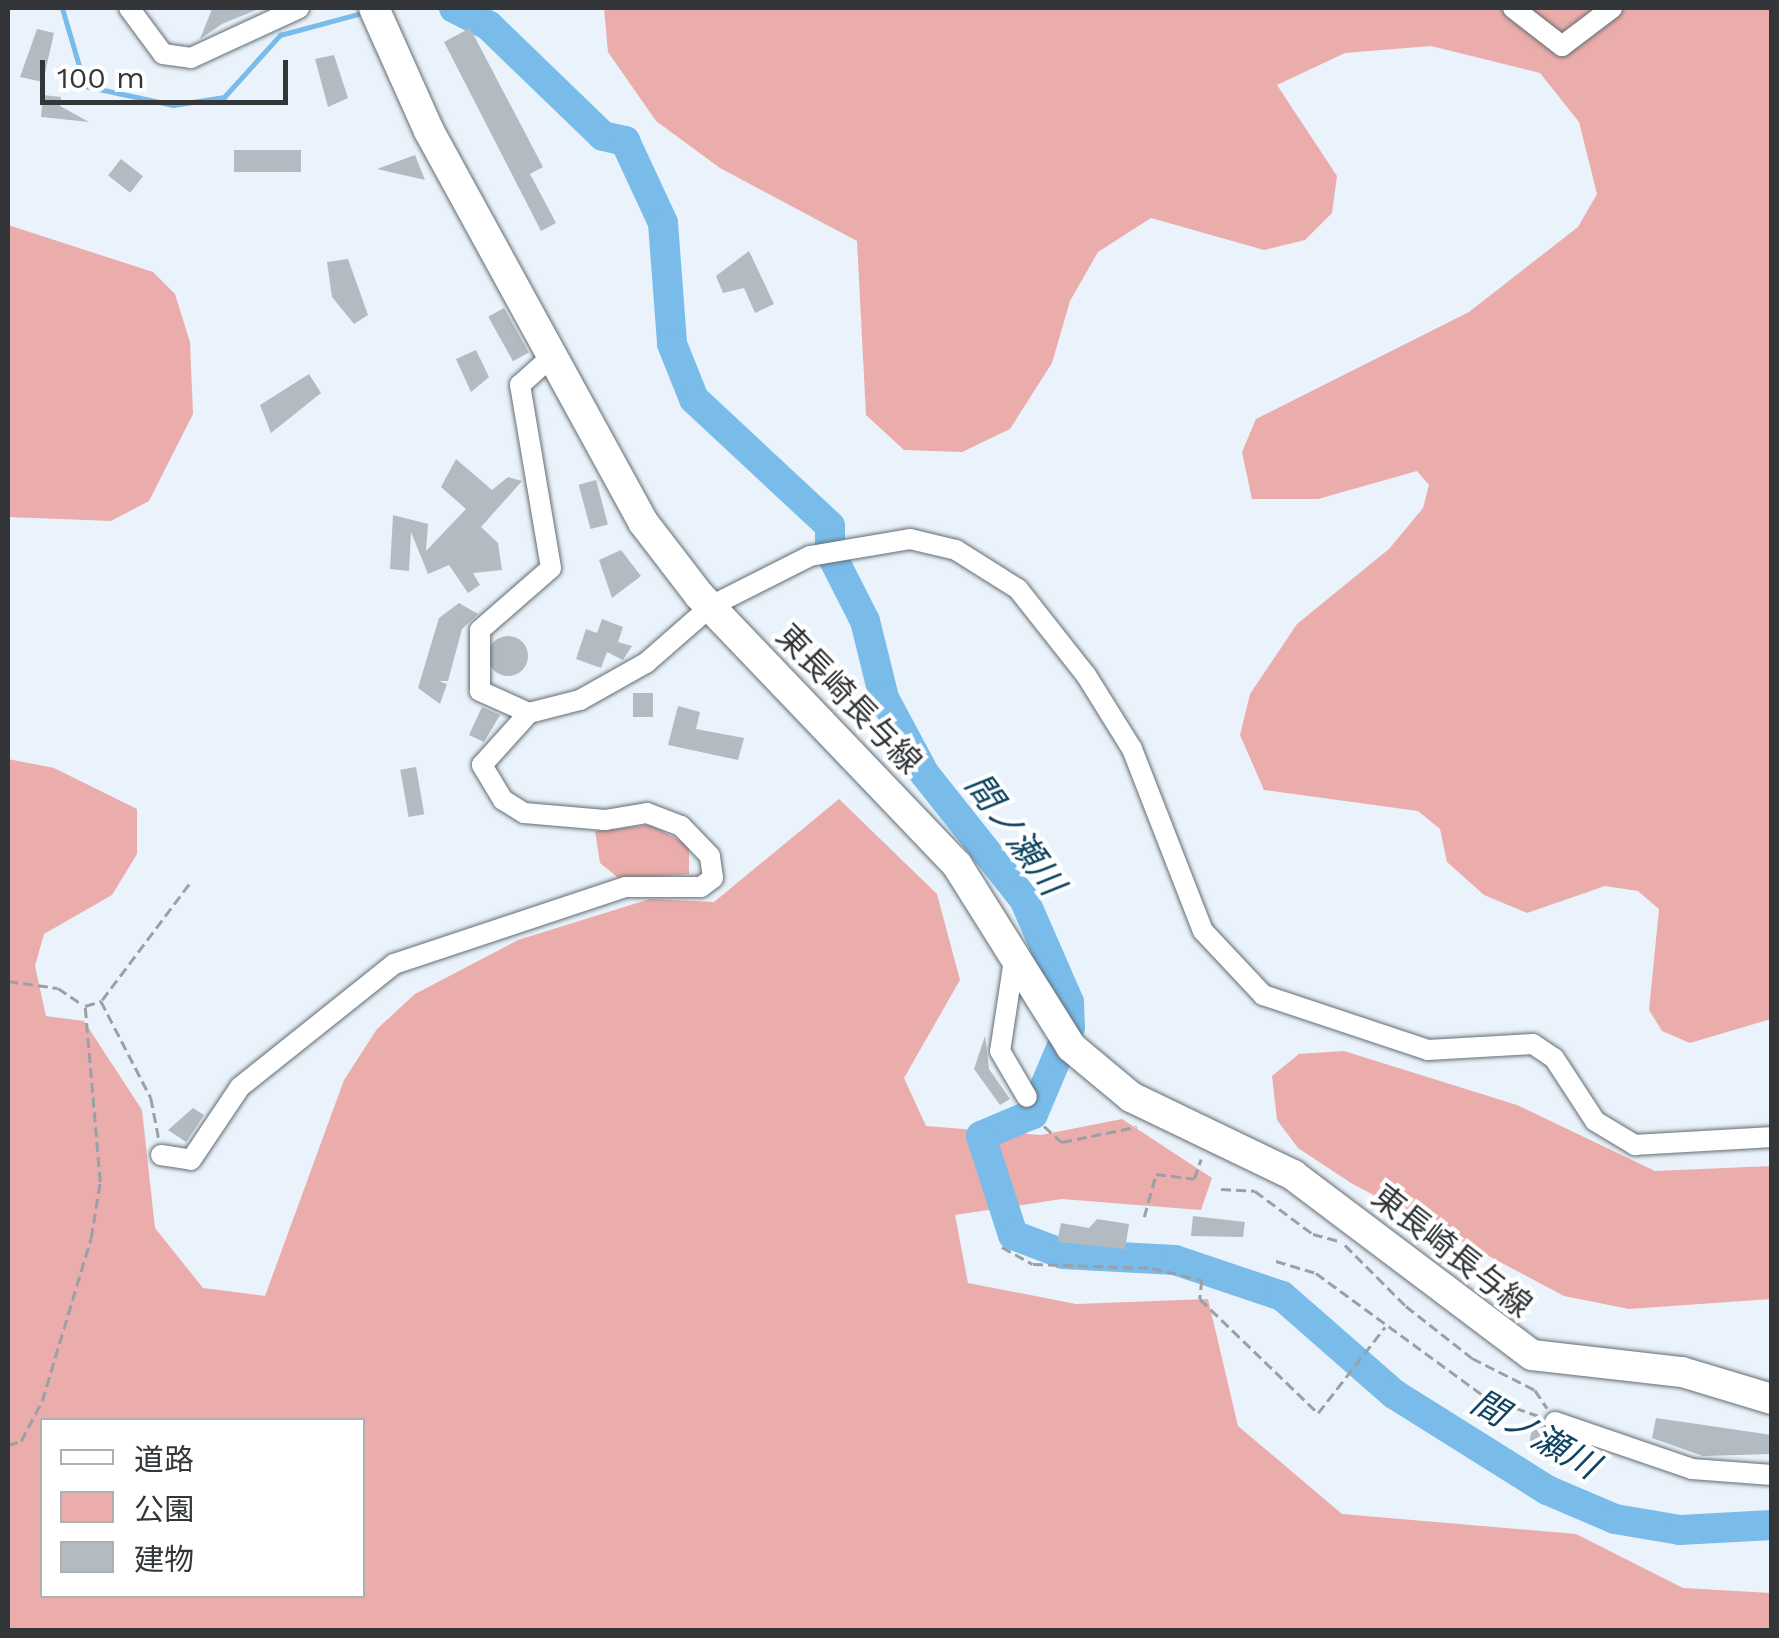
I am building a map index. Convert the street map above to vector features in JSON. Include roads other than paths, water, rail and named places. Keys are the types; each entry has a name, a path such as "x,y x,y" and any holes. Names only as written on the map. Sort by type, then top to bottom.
{"main road":[{"name":"東長崎長与線","path":"374,8 428,132 618,482 711,606 957,865 1014,960 1098,1074 1331,1202 1532,1355 1682,1372 1772,1399"}],"street":[{"path":"129,8 164,54 191,58 299,8"},
{"path":"1513,8 1562,46 1612,8"},
{"path":"529,713 480,691 480,630 552,568 520,386 551,357"},
{"path":"161,1155 191,1160 240,1086 394,964 624,887 702,887 713,878 710,856 681,826 648,814 605,820 524,812 503,800 482,765 529,713 580,700 646,663 711,606 810,556 874,541 956,550 1018,589 1132,749 1203,931 1263,994 1428,1050 1533,1044 1554,1058 1594,1121 1635,1144 1772,1137"},
{"path":"1014,960 1000,1051 1027,1097"},
{"path":"1555,1422 1692,1469 1772,1476"}],"waterway":[{"path":"62,8 85,86 173,105 224,97 280,35 365,12"},
{"name":"間ノ瀬川","path":"454,8 489,26 603,136 625,141 663,223 672,344 694,399 830,526 830,552 865,621 884,698 924,773 1024,899 1069,1002 1070,1027 1033,1114 981,1136 1013,1235 1063,1254 1175,1260 1282,1296 1394,1394 1547,1490 1615,1519 1680,1530 1772,1525"}]}
